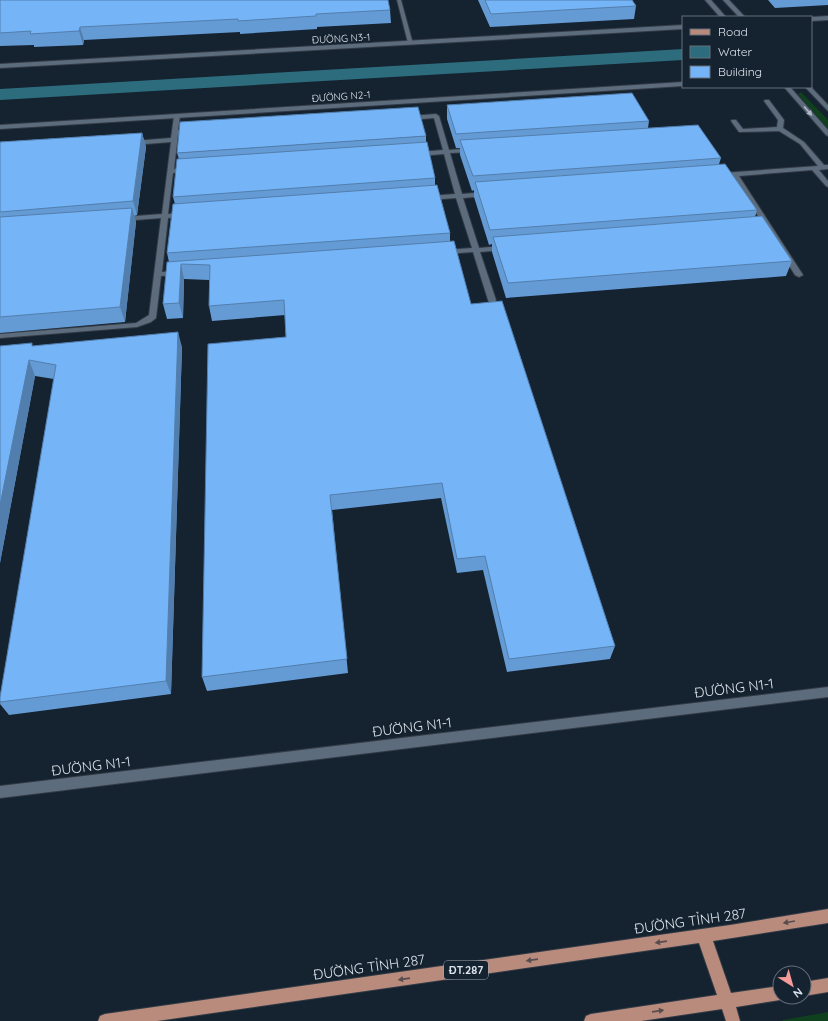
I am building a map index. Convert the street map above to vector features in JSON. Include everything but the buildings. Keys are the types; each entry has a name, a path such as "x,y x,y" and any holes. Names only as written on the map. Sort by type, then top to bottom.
{"main road":[{"name":"ĐƯỜNG TỈNH 287","path":"104,1021 704,936 828,916"},
{"path":"704,936 733,1021"},
{"path":"812,988 828,985"},
{"path":"591,1021 772,994"}],"street":[{"path":"708,0 722,16"},
{"path":"726,0 741,16"},
{"path":"812,19 828,18"},
{"name":"ĐƯỜNG N3-1","path":"0,66 682,27"},
{"name":"ĐƯỜNG N2-1","path":"0,128 682,84"},
{"path":"788,88 828,134"},
{"path":"809,88 828,109"},
{"name":"ĐƯỜNG N1-1","path":"0,792 828,692"}],"lane":[{"path":"399,0 411,43"},
{"path":"767,101 781,120 780,129"},
{"path":"0,336 137,325 153,316 177,116"},
{"path":"405,118 436,116 459,196 492,300"},
{"path":"734,121 741,131 780,129 802,144 825,167"},
{"path":"175,132 198,130"},
{"path":"126,143 174,140"},
{"path":"415,154 478,150"},
{"path":"712,176 825,167"},
{"path":"814,168 828,185"},
{"path":"170,171 194,169"},
{"path":"735,174 799,275"},
{"path":"419,198 490,193"},
{"path":"118,220 188,214"},
{"path":"762,228 770,227"},
{"path":"436,253 508,247"},
{"path":"158,274 190,272"}],"green space":[{"path":"801,92 828,120 828,129 798,94"},
{"path":"828,1012 828,1021 782,1021 783,1020"}],"water":[{"path":"682,49 682,60 0,100 0,89"}]}
